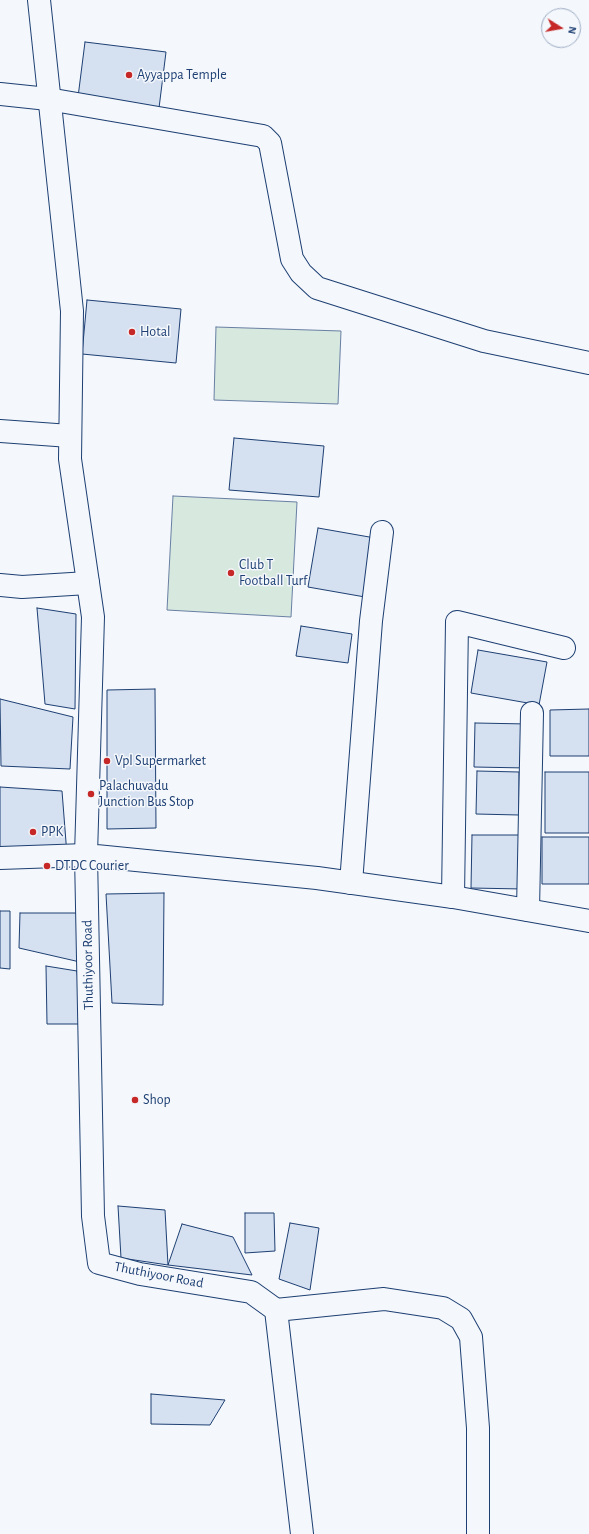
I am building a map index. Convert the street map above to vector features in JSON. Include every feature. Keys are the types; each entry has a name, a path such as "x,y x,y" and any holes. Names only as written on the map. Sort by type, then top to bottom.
{"street":[{"path":"39,0 48,99 72,311 70,459 93,617 86,855"},
{"path":"0,94 48,99 263,136 270,143 292,258 301,274 317,288 484,341 589,362"},
{"path":"0,431 70,436"},
{"path":"351,883 371,621 382,532"},
{"path":"0,585 22,586 88,583"},
{"path":"453,897 457,622 564,648"},
{"path":"528,910 532,713"},
{"path":"0,858 86,855 317,878 453,897 589,920"},
{"name":"Thuthiyoor Road","path":"86,855 93,1216 99,1263 140,1274 251,1292 276,1310"},
{"path":"302,1534 276,1310 384,1299 443,1308 461,1319 471,1336 478,1428 478,1534"}],"shaded area":[{"path":"216,327 341,331 338,404 214,400"},
{"name":"Club T Football Turf","path":"173,496 297,502 291,617 167,610"}],"building":[{"path":"85,42 166,52 159,108 78,97"},
{"name":"Hotal","path":"87,300 181,309 176,363 82,354"},
{"path":"234,438 324,446 319,497 229,490"},
{"path":"318,528 375,538 365,597 308,587"},
{"path":"37,608 76,614 75,709 45,704"},
{"path":"301,626 352,634 348,663 296,656"},
{"path":"478,650 547,662 539,705 471,693"},
{"path":"155,689 156,828 107,829 107,690"},
{"path":"0,699 73,717 70,769 1,766"},
{"path":"589,709 589,756 550,756 550,710"},
{"path":"475,723 528,724 527,768 474,767"},
{"path":"477,771 519,772 519,815 476,814"},
{"path":"545,772 589,772 589,833 545,833"},
{"name":"PPK","path":"0,787 62,791 67,855 0,854"},
{"path":"472,835 524,835 523,889 471,888"},
{"path":"542,837 589,837 589,884 542,884"},
{"path":"164,893 163,1005 112,1003 106,894"},
{"path":"0,911 10,911 10,969 0,968"},
{"path":"20,913 79,913 80,962 19,948"},
{"path":"46,966 77,971 82,1024 47,1024"},
{"path":"118,1206 165,1210 168,1265 121,1258"},
{"path":"245,1213 274,1213 275,1251 245,1253"},
{"path":"290,1223 319,1228 310,1290 279,1279"},
{"path":"182,1224 233,1237 252,1275 168,1265"},
{"path":"151,1394 225,1400 210,1425 151,1424"}],"place":[{"name":"Ayyappa Temple","path":"129,75"},
{"name":"Hotal","path":"132,332"},
{"name":"Club T Football Turf","path":"231,573"},
{"name":"Vpl Supermarket","path":"107,761"},
{"name":"Palachuvadu Junction Bus Stop","path":"91,794"},
{"name":"PPK","path":"33,832"},
{"name":"DTDC Courier","path":"47,866"},
{"name":"Shop","path":"135,1100"}]}
